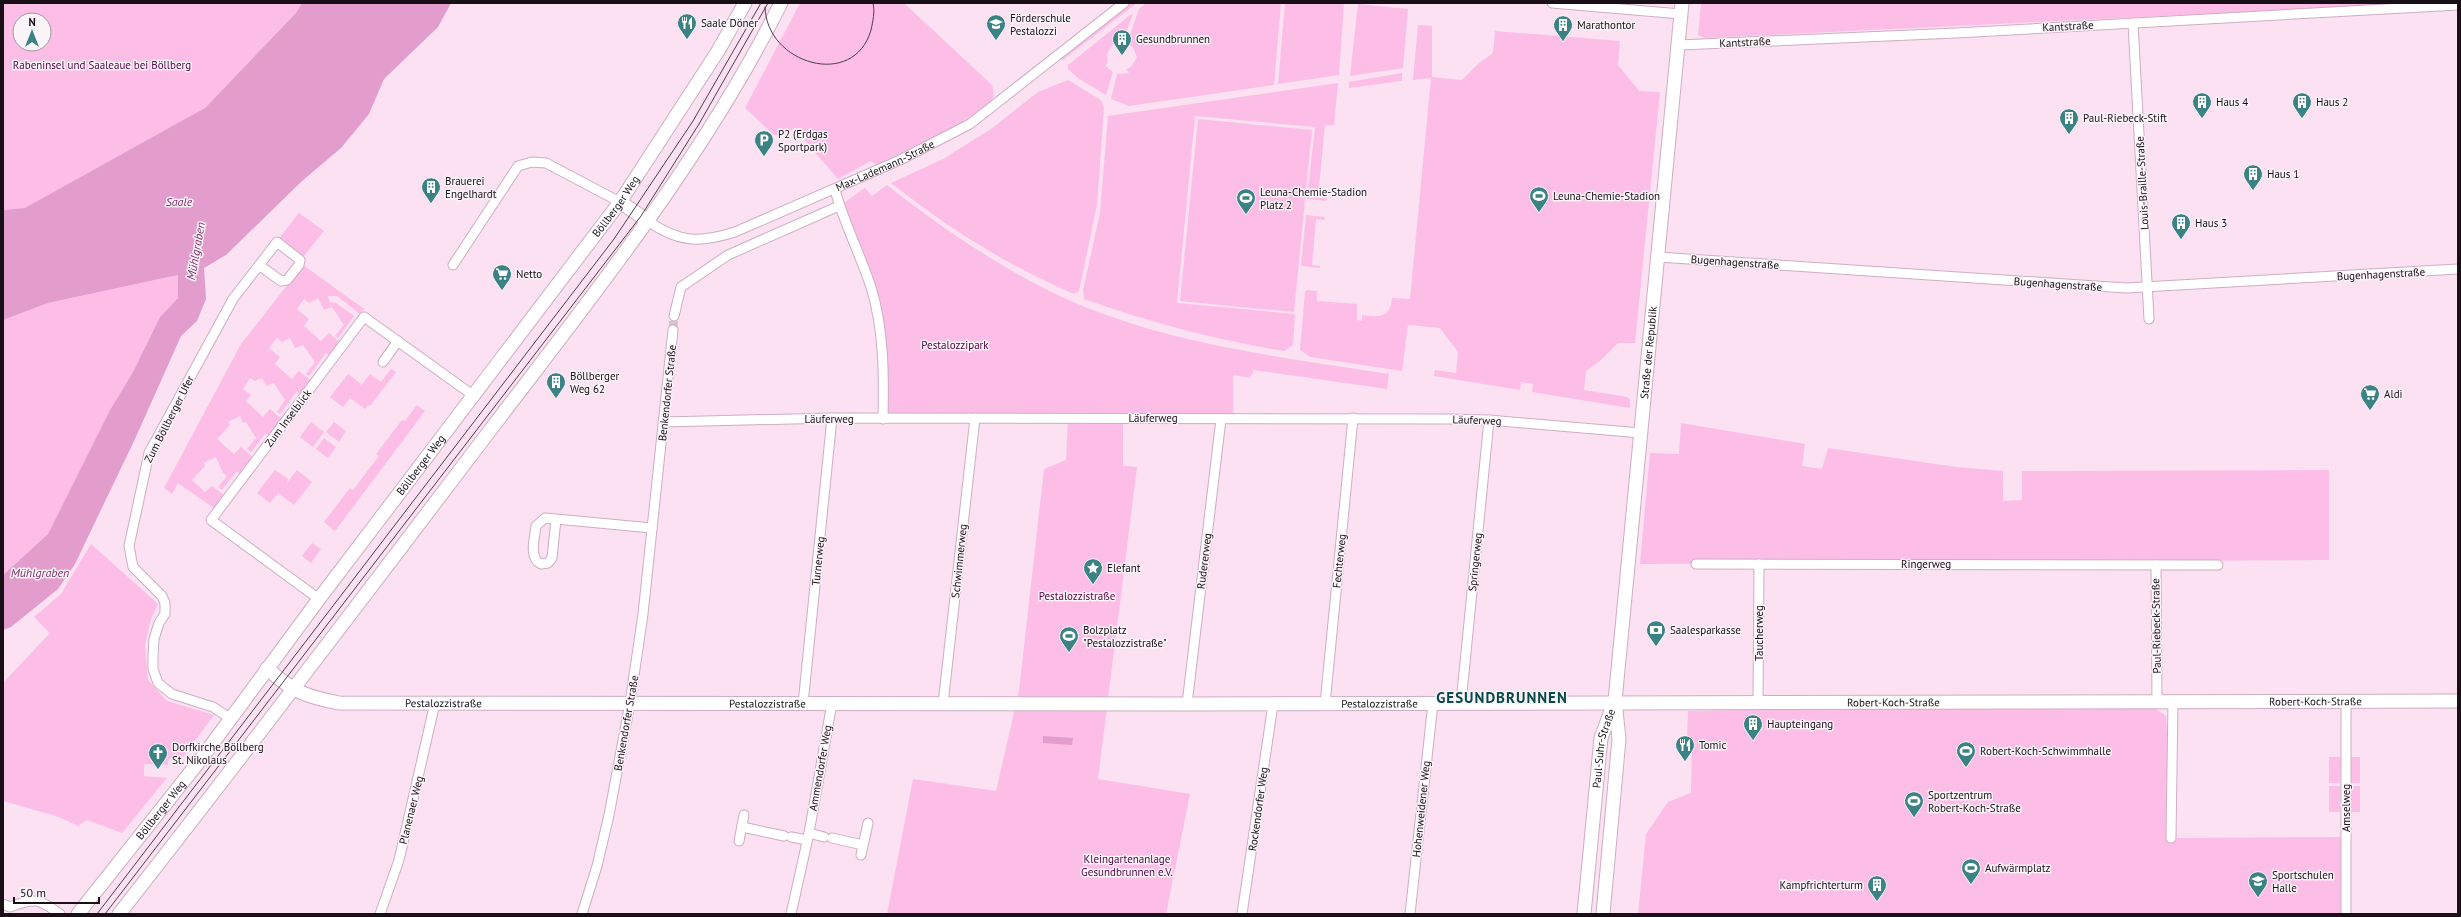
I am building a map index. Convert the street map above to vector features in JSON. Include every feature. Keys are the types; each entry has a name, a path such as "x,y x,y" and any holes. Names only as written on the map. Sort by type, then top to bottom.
{"street":[{"name":"Böllberger Weg","path":"78,914 170,800 267,668 620,202 718,51 745,3"},
{"path":"119,914 670,192 726,103 781,3"},
{"name":"Max-Lademann-Straße","path":"620,202 670,234 689,240 709,240 735,232 834,190 914,153 970,124 1124,3"},
{"path":"1552,3 1682,8"},
{"name":"Kantstraße","path":"1679,45 2133,23 2458,5"},
{"name":"Straße der Republik","path":"1615,702 1682,8"},
{"name":"Louis-Braille-Straße","path":"2133,23 2149,319"},
{"path":"454,266 518,166 532,162 546,163 620,202"},
{"path":"834,190 839,206 858,250 877,311 884,366 883,419"},
{"name":"Max-Lademann-Straße","path":"674,316 681,287 728,255 839,206"},
{"name":"Zum Böllberger Ufer","path":"231,719 213,707 172,694 158,683 153,669 154,639 159,623 165,614 165,603 162,596 133,567 129,546 149,453 233,298 277,242 300,260 299,265 287,280 281,281 259,265"},
{"name":"Bugenhagenstraße","path":"1658,257 2126,288 2458,269"},
{"name":"Zum Inselblick","path":"319,599 211,520 364,317 474,396"},
{"name":"Benkendorfer Straße","path":"582,914 597,866 609,815 630,703 652,528 673,330"},
{"path":"383,362 398,341"},
{"name":"Läuferweg","path":"664,422 832,418 1353,418 1489,420 1641,433"},
{"name":"Turnerweg","path":"803,704 832,418"},
{"name":"Schwimmerweg","path":"943,704 975,418"},
{"name":"Fechterweg","path":"1325,704 1353,418"},
{"name":"Rudererweg","path":"1187,704 1221,419"},
{"name":"Springerweg","path":"1461,703 1489,420"},
{"path":"556,518 552,558 548,563 540,564 535,560 533,554 536,526 545,518 556,518 652,528"},
{"name":"Ringerweg","path":"1696,564 2156,565"},
{"name":"Taucherweg","path":"1758,702 1759,564"},
{"name":"Paul-Riebeck-Straße","path":"2157,701 2156,565 2218,565"},
{"name":"Pestalozzistraße","path":"267,668 292,689 311,698 339,703 1325,704 1615,702"},
{"path":"2171,838 2173,701"},
{"name":"Amselweg","path":"2346,701 2346,914"},
{"name":"Robert-Koch-Straße","path":"1615,702 2458,701"},
{"name":"Paul-Suhr-Straße","path":"1584,914 1601,738 1615,702"},
{"name":"Paul-Suhr-Straße","path":"1603,914 1619,740 1615,702"},
{"name":"Planenaer Weg","path":"380,914 399,860 435,703"},
{"name":"Ammendorfer Weg","path":"791,914 808,837 832,703"},
{"name":"Hohenweidener Weg","path":"1410,914 1433,703"},
{"name":"Rockendorfer Weg","path":"1242,914 1273,704"},
{"path":"739,841 744,815"},
{"path":"862,855 868,823"},
{"path":"742,827 787,836 828,837 863,845"},
{"path":"3,904 10,907 28,900 42,901 60,914"}],"green space":[{"name":"Rabeninsel und Saaleaue bei Böllberg","path":"3,3 302,3 296,13 205,108 55,196 25,208 3,210"},
{"path":"800,3 904,3 992,85 994,94 993,98 972,116 938,135 876,165 871,161 838,179 794,128 786,135 774,135 745,108"},
{"path":"1131,3 1137,3 1063,60 1061,58"},
{"path":"1146,3 1281,3 1274,85 1129,106 1111,99 1117,74 1129,73 1126,69 1131,67 1137,57 1133,47 1127,43 1139,9"},
{"path":"1285,3 1344,3 1339,75 1278,84"},
{"path":"1701,3 2432,3 1705,38 1698,35"},
{"path":"1358,4 1408,9 1403,68 1350,76"},
{"path":"1133,13 1123,42 1112,45 1107,54 1108,62 1105,66 1113,72 1106,95 1078,78 1068,69 1068,65"},
{"name":"Leuna-Chemie-Stadion","path":"1418,25 1432,26 1432,77 1462,80 1478,64 1493,53 1495,31 1620,41 1618,65 1639,91 1660,92 1635,343 1618,343 1601,360 1586,371 1584,390 1627,397 1630,399 1630,408 1532,392 1533,384 1521,382 1520,390 1434,376 1435,370 1456,373 1458,352 1440,328 1408,325 1402,371 1310,357 1300,350 1305,292 1307,290 1317,291 1317,301 1357,304 1357,320 1362,321 1362,315 1378,316 1386,313 1391,305 1392,298 1410,299 1431,78 1413,80"},
{"path":"1402,73 1402,81 1349,88 1349,82"},
{"path":"1068,80 1101,100 1104,108 1097,205 1079,291 1074,294 1026,271 979,245 934,215 891,183 943,159 991,129 1038,92"},
{"path":"1338,83 1334,125 1325,125 1318,197 1327,198 1326,201 1307,199 1315,127 1195,116 1177,303 1295,314 1293,345 1284,351 1208,336 1158,323 1084,299 1083,290 1100,213 1108,116"},
{"name":"Leuna-Chemie-Stadion Platz 2","path":"1198,119 1312,130 1294,312 1180,301"},
{"name":"Pestalozzipark","path":"887,185 957,237 982,253 1032,282 1085,307 1159,332 1197,341 1274,356 1389,374 1387,389 1254,370 1250,378 1233,375 1233,418 1123,418 1123,466 1137,467 1098,779 1190,794 1166,914 887,914 913,779 996,791 1019,691 1044,469 1066,460 1068,418 883,419 877,311 839,206 865,188 872,196"},
{"path":"299,213 324,231 303,257 278,240"},
{"path":"1306,215 1325,217 1324,220 1316,219 1312,265 1320,266 1320,268 1301,266"},
{"path":"303,265 364,309 360,314 337,296 328,296 330,302 336,303 354,316 338,338 335,336 344,325 332,307 324,310 318,298 309,303 304,299 297,309 309,319 304,326 321,341 329,333 343,345 333,358 326,353 309,376 306,374 315,362 303,345 295,348 290,338 282,342 277,338 269,348 280,357 275,364 292,379 299,371 314,383 304,397 297,391 280,414 277,412 285,400 274,383 266,386 262,378 255,381 250,378 243,389 251,395 246,401 263,417 270,409 285,422 272,439 266,433 251,452 247,449 256,438 246,422 243,423 240,416 228,422 230,425 217,439 234,454 241,447 256,460 243,478 237,471 222,490 218,487 227,476 223,473 216,457 204,463 205,466 192,480 205,492 212,486 228,498 218,511 178,483 172,494 164,488 241,344"},
{"path":"178,275 178,298 160,317 133,372 110,410 48,534 3,575 3,320 48,303"},
{"path":"391,369 396,372 370,406 368,405 365,409 350,398 343,407 330,397 348,374 361,384 360,387 370,374 381,382"},
{"path":"417,405 425,411 335,531 324,522 350,488 353,490 379,456 376,454 402,420 405,421"},
{"path":"311,422 324,432 313,447 300,437"},
{"path":"334,422 346,431 339,442 326,432"},
{"path":"1681,423 1805,444 1802,466 1822,469 1828,448 1956,467 2003,471 2003,501 2022,500 2022,471 2329,470 2329,560 1640,564 1650,453 1679,454"},
{"path":"324,438 336,447 328,458 316,449"},
{"path":"275,470 288,479 287,483 297,470 312,482 294,505 278,493 270,503 257,493"},
{"path":"312,543 321,549 311,563 302,556"},
{"path":"91,544 158,604 151,619 145,645 148,680 167,701 214,715 183,757 172,757 168,761 168,765 144,764 144,776 167,778 122,833 87,820 78,826 59,817 3,801 3,683 50,633 34,617 61,594"},
{"name":"Sportzentrum Robert-Koch-Straße","path":"1794,709 2156,709 2166,716 2171,795 2171,838 2346,837 2345,914 1638,914 1646,834 1668,802 1691,793 1692,740 1687,739 1688,711"},
{"path":"2329,757 2341,757 2340,783 2329,783"},
{"path":"2349,757 2360,757 2360,783 2349,783"},
{"path":"2329,786 2340,786 2340,812 2329,812"},
{"path":"2349,786 2360,786 2360,812 2349,812"}],"water":[{"name":"Saale","path":"302,3 451,3 438,27 384,79 369,114 341,148 302,181 226,255 204,268 206,299 197,321 181,336 135,439 75,564 58,589 11,627 3,630 3,575 48,534 110,410 133,372 160,317 178,298 178,275 48,303 3,320 3,210 25,208 205,108 296,13"},
{"path":"1043,736 1073,738 1072,745 1043,743"}],"tunnel":[{"path":"673,330 674,316"}],"tram line":[{"path":"97,914 614,239 693,121 761,3"},
{"path":"105,914 641,216 699,124 768,3"},
{"path":"765,7 769,27 780,43 794,55 812,62 830,64 847,60 862,49 871,30 874,13 873,3"}],"place":[{"name":"Saale Döner","path":"687,40"},
{"name":"Förderschule Pestalozzi","path":"996,41"},
{"name":"Marathontor","path":"1563,42"},
{"name":"Gesundbrunnen","path":"1122,56"},
{"name":"Haus 4","path":"2202,119"},
{"name":"Haus 2","path":"2302,119"},
{"name":"Paul-Riebeck-Stift","path":"2069,135"},
{"name":"P2 (Erdgas Sportpark)","path":"764,157"},
{"name":"Haus 1","path":"2253,191"},
{"name":"Brauerei Engelhardt","path":"431,204"},
{"name":"Leuna-Chemie-Stadion","path":"1539,213"},
{"name":"Leuna-Chemie-Stadion Platz 2","path":"1246,215"},
{"name":"Haus 3","path":"2181,240"},
{"name":"Netto","path":"502,291"},
{"name":"Böllberger Weg 62","path":"556,399"},
{"name":"Aldi","path":"2370,411"},
{"name":"Elefant","path":"1093,585"},
{"name":"Saalesparkasse","path":"1656,647"},
{"name":"Bolzplatz \"Pestalozzistraße\"","path":"1069,653"},
{"name":"Haupteingang","path":"1753,741"},
{"name":"Tomic","path":"1685,762"},
{"name":"Robert-Koch-Schwimmhalle","path":"1966,768"},
{"name":"Dorfkirche Böllberg St. Nikolaus","path":"158,770"},
{"name":"Sportzentrum Robert-Koch-Straße","path":"1914,818"},
{"name":"Aufwärmplatz","path":"1971,885"},
{"name":"Sportschulen Halle","path":"2258,898"},
{"name":"Kampfrichterturm","path":"1877,902"}],"district":[{"name":"GESUNDBRUNNEN","path":"1502,698"}],"water label":[{"name":"Mühlgraben","path":"196,251"},
{"name":"Mühlgraben","path":"40,573"}],"park label":[{"name":"Kleingartenanlage Gesundbrunnen e.V.","path":"1127,865"}]}
